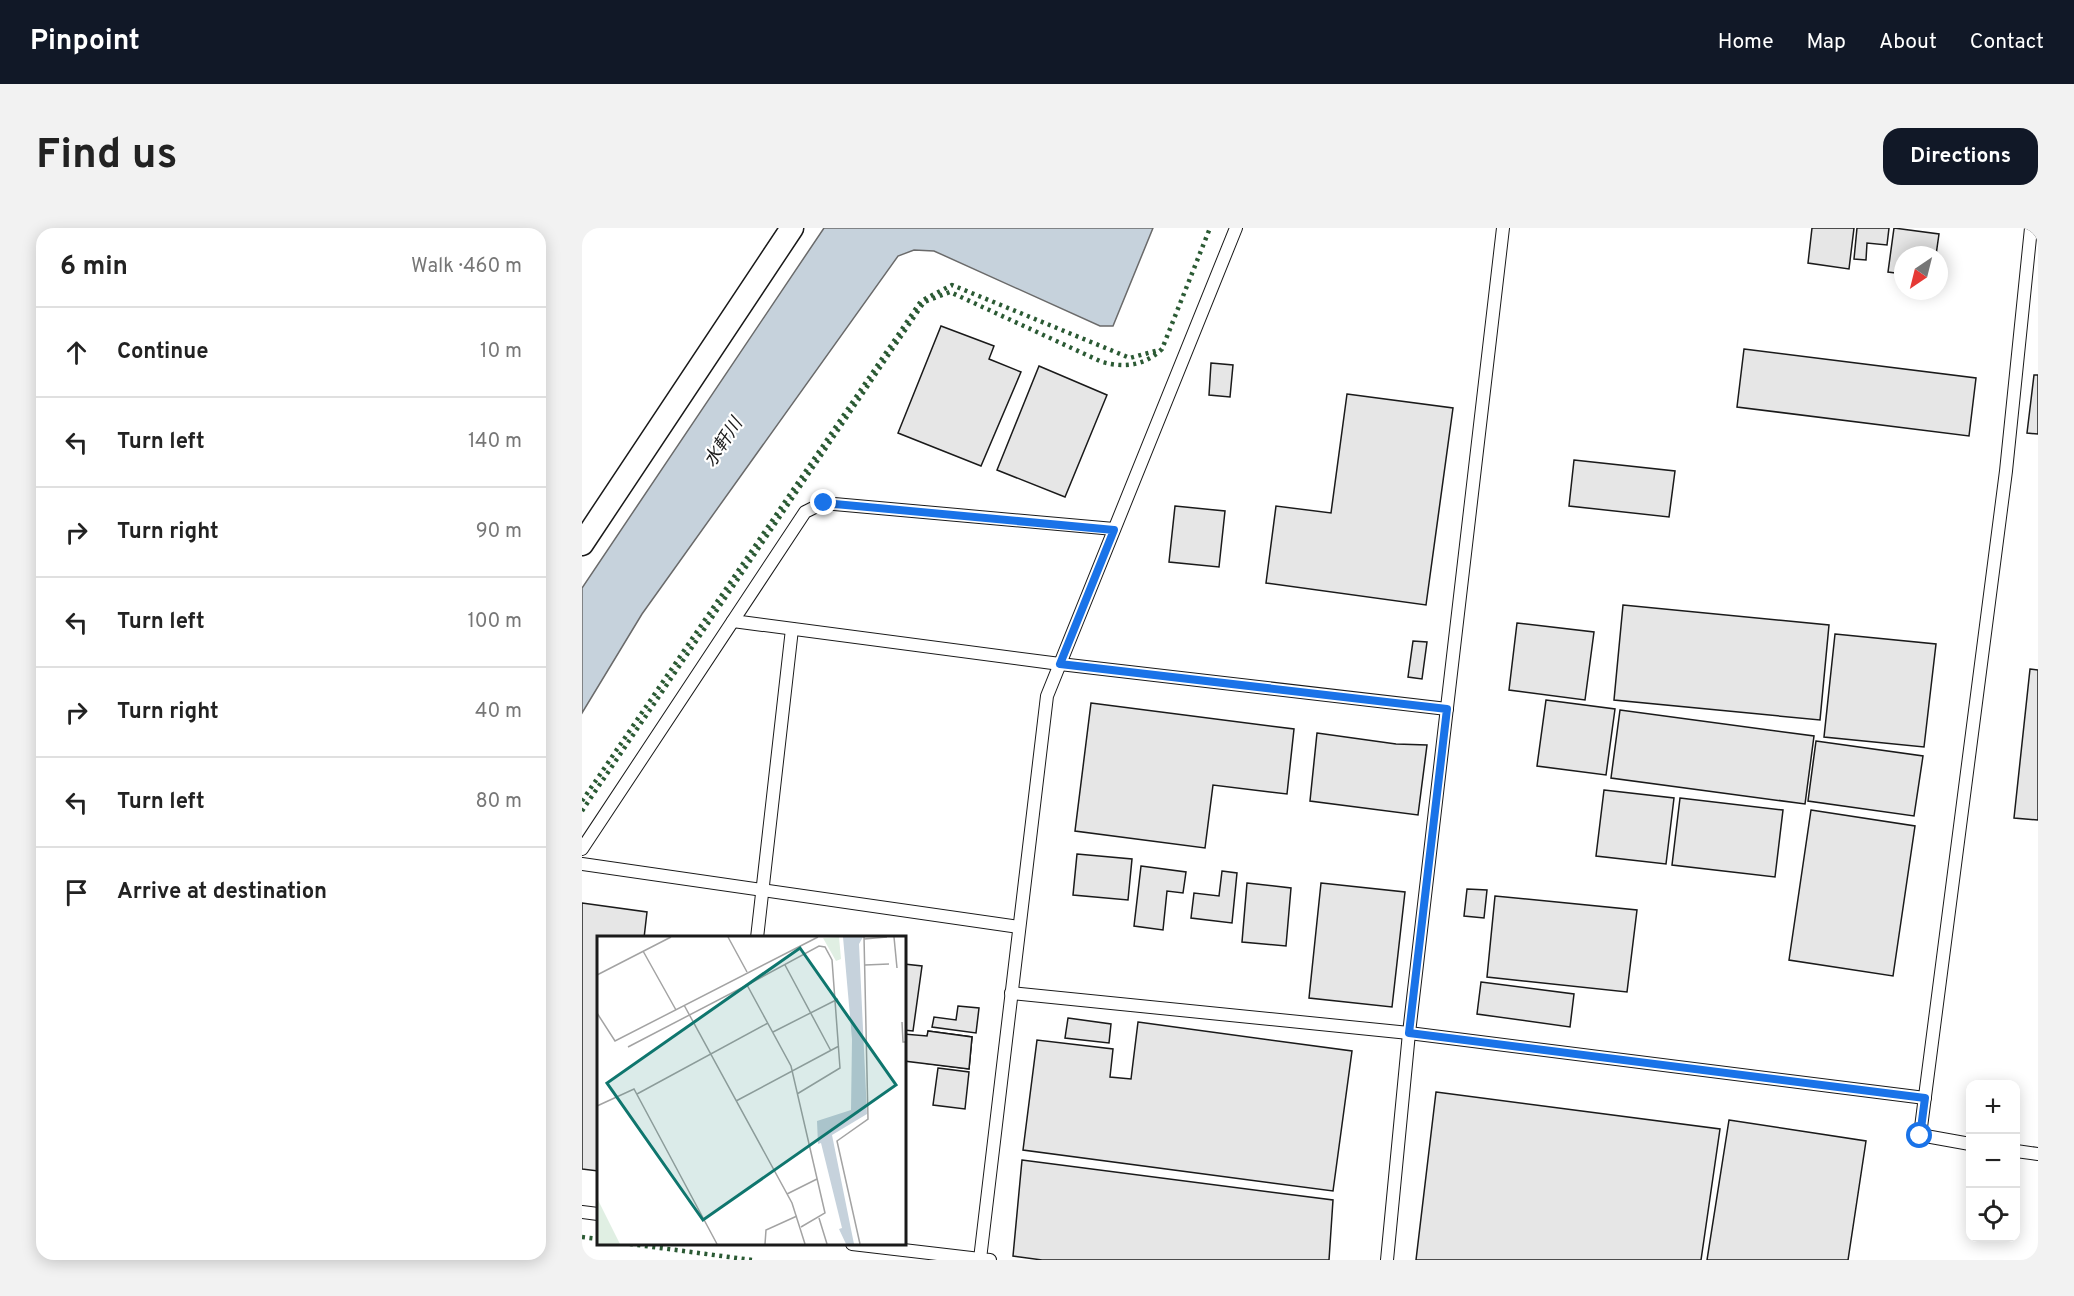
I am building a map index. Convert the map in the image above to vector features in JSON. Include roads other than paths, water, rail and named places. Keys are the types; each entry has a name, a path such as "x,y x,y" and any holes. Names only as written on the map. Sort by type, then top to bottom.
{"street":[{"path":"582,544 792,228"}],"lane":[{"path":"861,1245 985,1259 1011,993 1047,696 1236,228"},
{"path":"1387,1260 1409,1033 1503,228"},
{"path":"1966,1143 1920,1136 2006,471 2031,228"},
{"path":"582,849 806,512 824,503 1114,530"},
{"path":"733,621 1060,664 1447,709"},
{"path":"757,936 792,629"},
{"path":"582,864 1019,927"},
{"path":"1011,993 1409,1033 1925,1098"},
{"path":"2020,1152 2038,1154"},
{"path":"582,1212 597,1214"}],"water":[{"name":"水軒川","path":"824,228 1153,228 1113,326 1100,326 934,251 914,250 898,256 642,614 582,713 582,588"}]}
